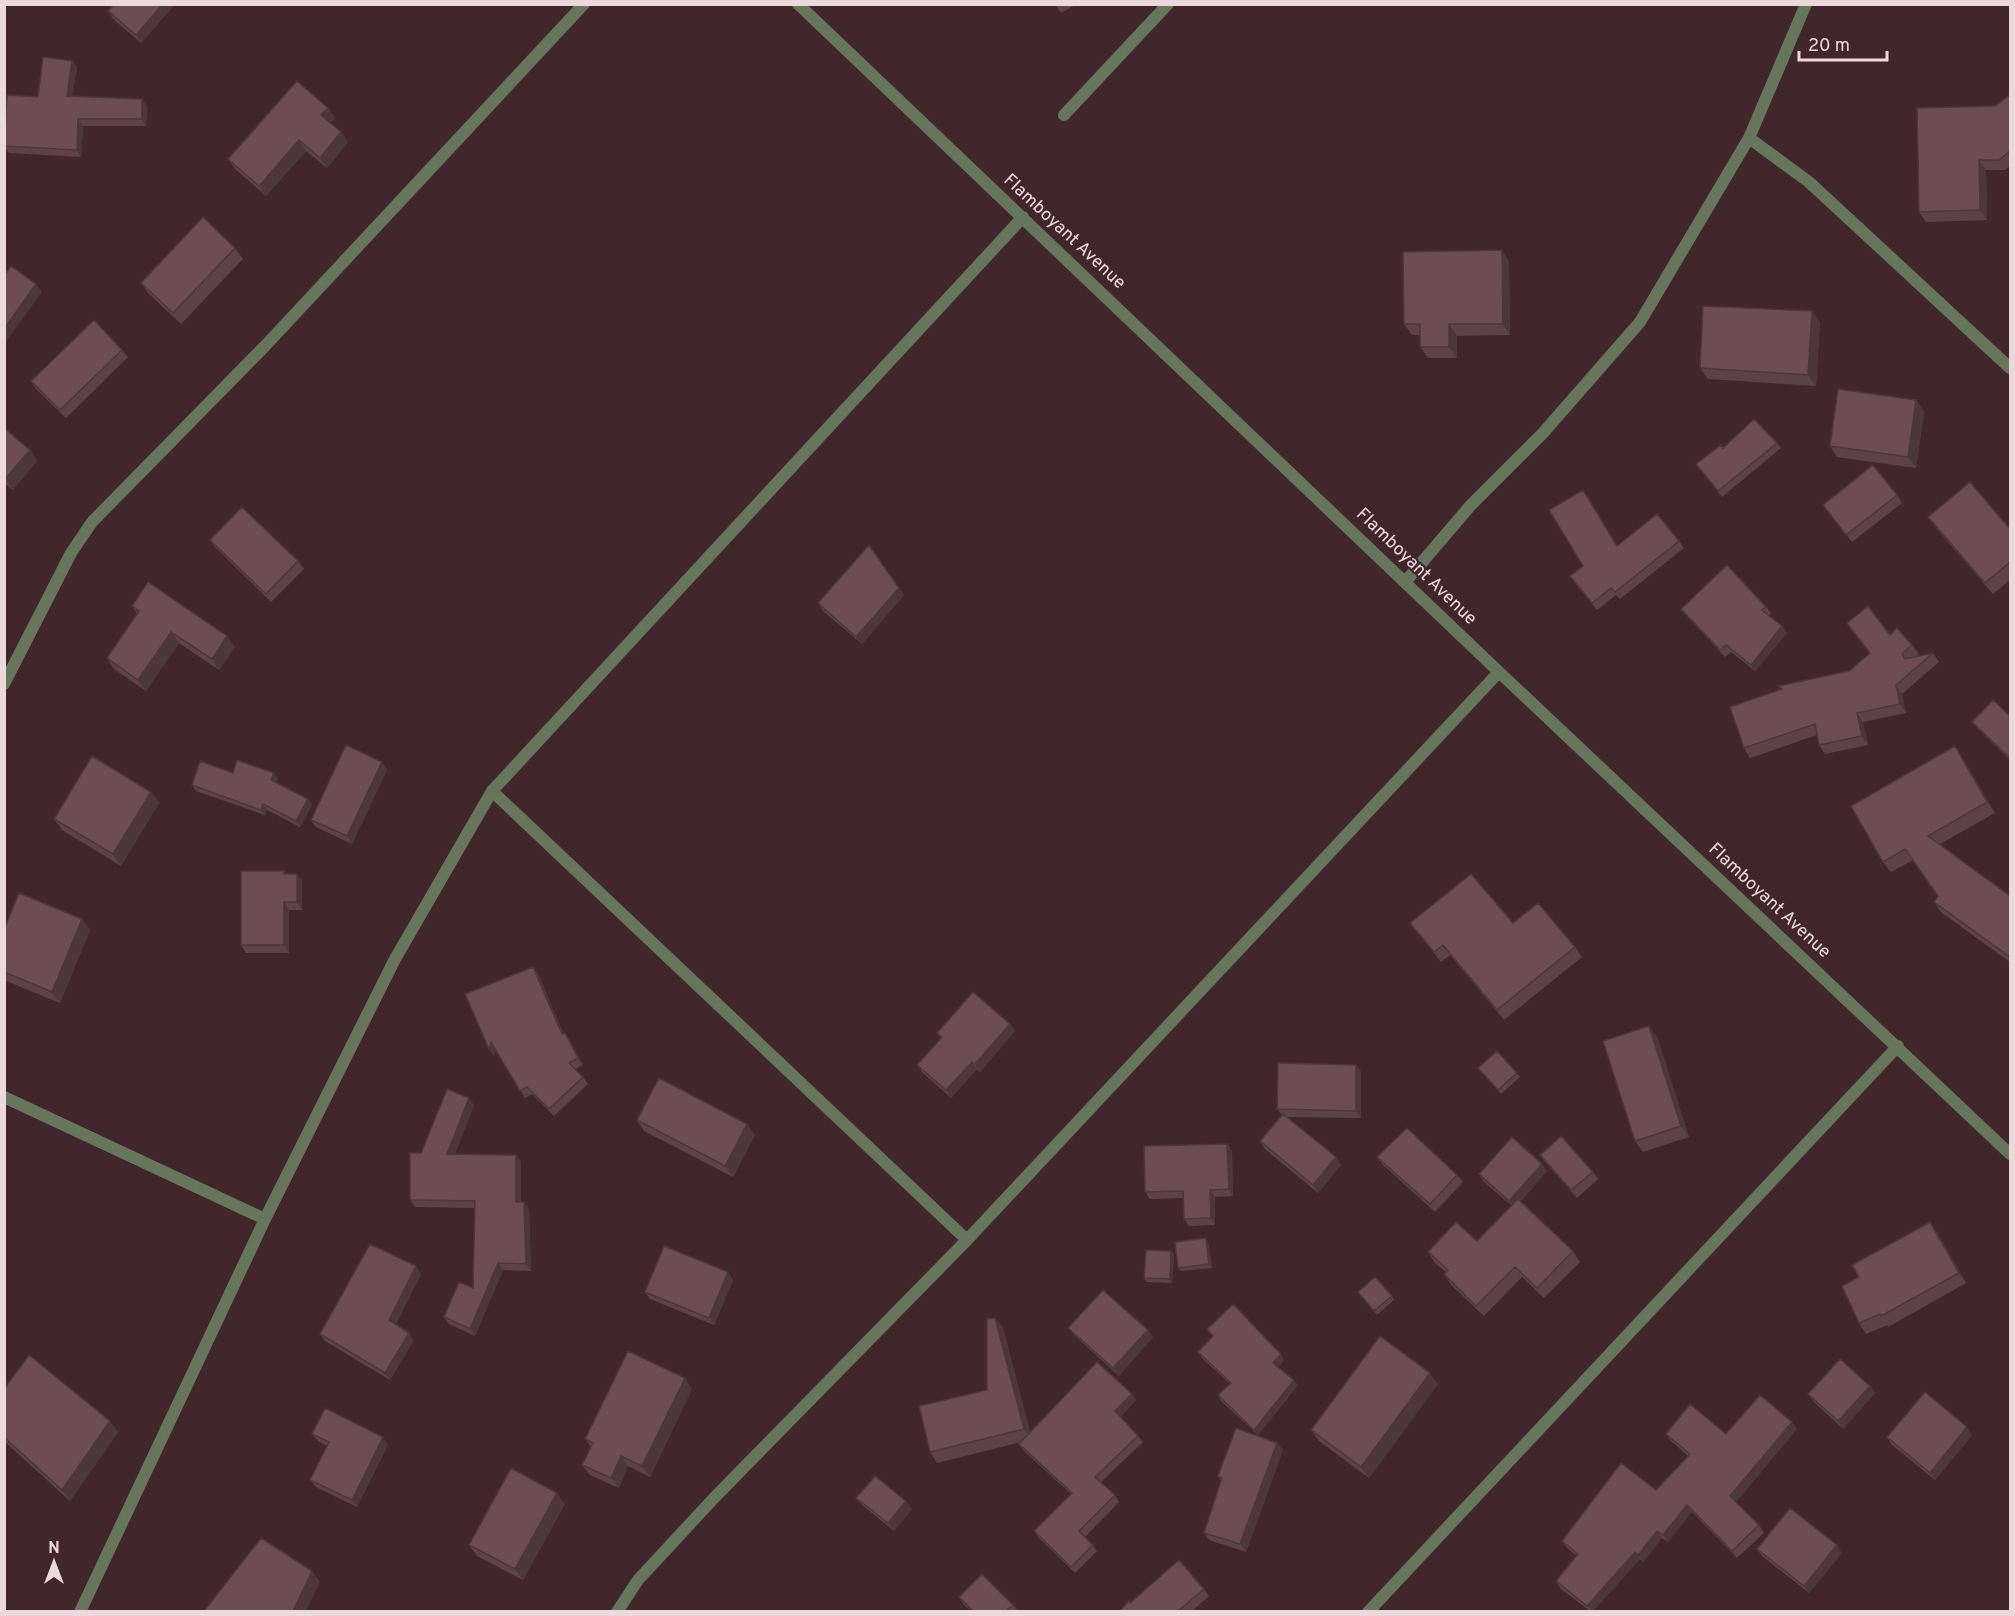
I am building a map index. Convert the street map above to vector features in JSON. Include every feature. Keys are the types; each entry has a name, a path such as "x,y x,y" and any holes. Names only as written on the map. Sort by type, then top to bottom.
{"street":[{"path":"4,684 71,553 92,522 265,346 584,4"},
{"name":"Flamboyant Avenue","path":"798,4 1499,672 2010,1154"},
{"path":"1064,115 1168,4"},
{"path":"1406,581 1470,506 1543,433 1641,322 1749,138 1806,4"},
{"path":"1749,138 1809,182 2010,368"},
{"path":"80,1611 265,1219 395,959 492,791 1023,217"},
{"path":"617,1611 638,1580 714,1498 967,1240 1499,672"},
{"path":"492,791 967,1240"},
{"path":"1368,1611 1898,1046"},
{"path":"4,1097 265,1219"}],"building":[{"path":"114,4 163,4 136,35 108,11"},
{"path":"43,57 72,61 67,96 142,99 142,119 78,119 77,150 4,146 7,95 38,97"},
{"path":"297,81 328,108 321,115 341,132 320,158 299,140 259,186 228,159"},
{"path":"2010,95 2010,151 1999,160 1979,160 1980,210 1919,212 1917,108 1995,106"},
{"path":"203,217 235,248 173,313 141,283"},
{"path":"1502,250 1503,324 1449,324 1449,347 1420,347 1420,324 1404,324 1403,252"},
{"path":"11,266 36,284 4,329 4,275"},
{"path":"1703,306 1812,311 1808,375 1700,368"},
{"path":"94,320 122,350 60,410 31,381"},
{"path":"1838,389 1916,400 1908,457 1830,446"},
{"path":"1754,419 1777,443 1718,491 1696,464 1721,445 1723,448"},
{"path":"4,428 30,450 5,479 4,479"},
{"path":"1873,465 1897,495 1846,535 1823,505"},
{"path":"1970,482 2010,529 2010,562 1985,583 1928,517"},
{"path":"1583,490 1617,546 1657,514 1679,541 1615,592 1611,588 1592,603 1570,576 1583,566 1549,510"},
{"path":"242,507 298,561 266,594 210,540"},
{"path":"869,545 899,588 856,637 818,603"},
{"path":"1727,565 1766,607 1762,610 1782,626 1751,665 1726,645 1720,650 1681,609"},
{"path":"148,582 227,636 212,659 171,632 138,680 107,658 139,611 132,606"},
{"path":"1868,606 1890,635 1897,628 1912,645 1902,654 1905,659 1933,653 1896,685 1900,704 1857,713 1862,736 1819,745 1815,724 1744,748 1730,707 1782,689 1778,686 1849,671 1870,653 1847,623"},
{"path":"1993,700 2010,716 2010,758 1972,722"},
{"path":"346,745 382,762 347,836 311,820"},
{"path":"1955,746 1987,802 1928,836 2010,896 2010,957 1934,902 1938,896 1905,849 1883,862 1851,806"},
{"path":"92,756 151,792 113,854 54,819"},
{"path":"237,760 274,773 271,780 308,799 296,821 263,804 261,810 192,785 200,761 233,773"},
{"path":"241,871 284,871 284,874 297,874 297,902 284,902 284,945 241,945"},
{"path":"1471,874 1513,923 1538,903 1575,947 1497,1010 1443,945 1434,952 1410,923"},
{"path":"19,893 82,919 52,992 4,972 4,930"},
{"path":"533,967 562,1034 565,1033 578,1058 569,1063 583,1077 549,1109 527,1087 520,1091 491,1042 489,1049 465,994"},
{"path":"973,992 1010,1024 975,1064 972,1062 946,1090 917,1065 942,1037 937,1033"},
{"path":"1649,1026 1681,1126 1635,1141 1603,1041"},
{"path":"1497,1051 1517,1073 1498,1090 1478,1068"},
{"path":"1278,1063 1356,1065 1356,1111 1277,1109"},
{"path":"659,1078 747,1124 725,1166 637,1120"},
{"path":"447,1089 469,1098 447,1154 516,1155 516,1202 524,1202 526,1264 498,1263 470,1329 444,1317 459,1282 473,1288 475,1201 410,1200 410,1153 421,1153"},
{"path":"1283,1114 1336,1157 1313,1185 1260,1141"},
{"path":"1407,1128 1457,1175 1430,1204 1377,1157"},
{"path":"1561,1136 1593,1172 1571,1190 1540,1155"},
{"path":"1512,1137 1542,1164 1509,1201 1479,1174"},
{"path":"1227,1144 1229,1189 1210,1190 1211,1218 1184,1219 1183,1191 1145,1192 1144,1146"},
{"path":"1518,1199 1573,1251 1537,1288 1515,1267 1476,1306 1444,1274 1448,1270 1428,1252 1456,1222 1477,1241"},
{"path":"1930,1222 1959,1273 1881,1316 1880,1314 1859,1323 1842,1286 1859,1277 1852,1265"},
{"path":"1206,1238 1209,1264 1178,1268 1175,1242"},
{"path":"370,1244 416,1266 389,1320 409,1333 385,1373 320,1334"},
{"path":"664,1246 728,1272 709,1318 645,1292"},
{"path":"1146,1250 1171,1251 1170,1279 1144,1278"},
{"path":"1375,1277 1392,1296 1374,1311 1358,1292"},
{"path":"1103,1290 1148,1330 1113,1368 1068,1328"},
{"path":"1233,1304 1281,1354 1273,1363 1294,1380 1254,1430 1218,1395 1231,1383 1198,1352 1213,1336 1207,1329"},
{"path":"995,1318 1024,1429 930,1452 919,1406 987,1390 987,1319"},
{"path":"1380,1336 1430,1373 1361,1467 1311,1430"},
{"path":"628,1351 685,1378 642,1466 621,1456 611,1478 582,1465 593,1443 585,1439"},
{"path":"29,1355 110,1421 62,1490 4,1437 4,1389"},
{"path":"1840,1359 1870,1386 1838,1421 1808,1394"},
{"path":"1097,1362 1132,1394 1115,1411 1138,1436 1095,1477 1115,1495 1079,1531 1093,1545 1071,1567 1034,1531 1072,1493 1019,1444"},
{"path":"1925,1392 1967,1427 1930,1473 1887,1437"},
{"path":"1760,1395 1792,1422 1730,1496 1759,1525 1732,1551 1687,1505 1663,1535 1657,1531 1638,1555 1635,1552 1587,1606 1556,1581 1578,1554 1562,1541 1621,1463 1656,1490 1690,1454 1666,1434 1690,1404 1726,1434"},
{"path":"325,1408 383,1437 352,1500 310,1480 329,1442 312,1434"},
{"path":"1236,1428 1277,1443 1240,1544 1204,1533 1222,1478 1218,1476"},
{"path":"511,1468 557,1493 515,1569 469,1545"},
{"path":"875,1476 906,1501 888,1523 856,1498"},
{"path":"1790,1508 1837,1545 1804,1586 1757,1549"},
{"path":"261,1538 312,1571 293,1611 204,1611"},
{"path":"1179,1560 1204,1589 1178,1611 1120,1611 1129,1601 1130,1603"},
{"path":"982,1574 1013,1605 1006,1611 973,1611 959,1597"}]}
